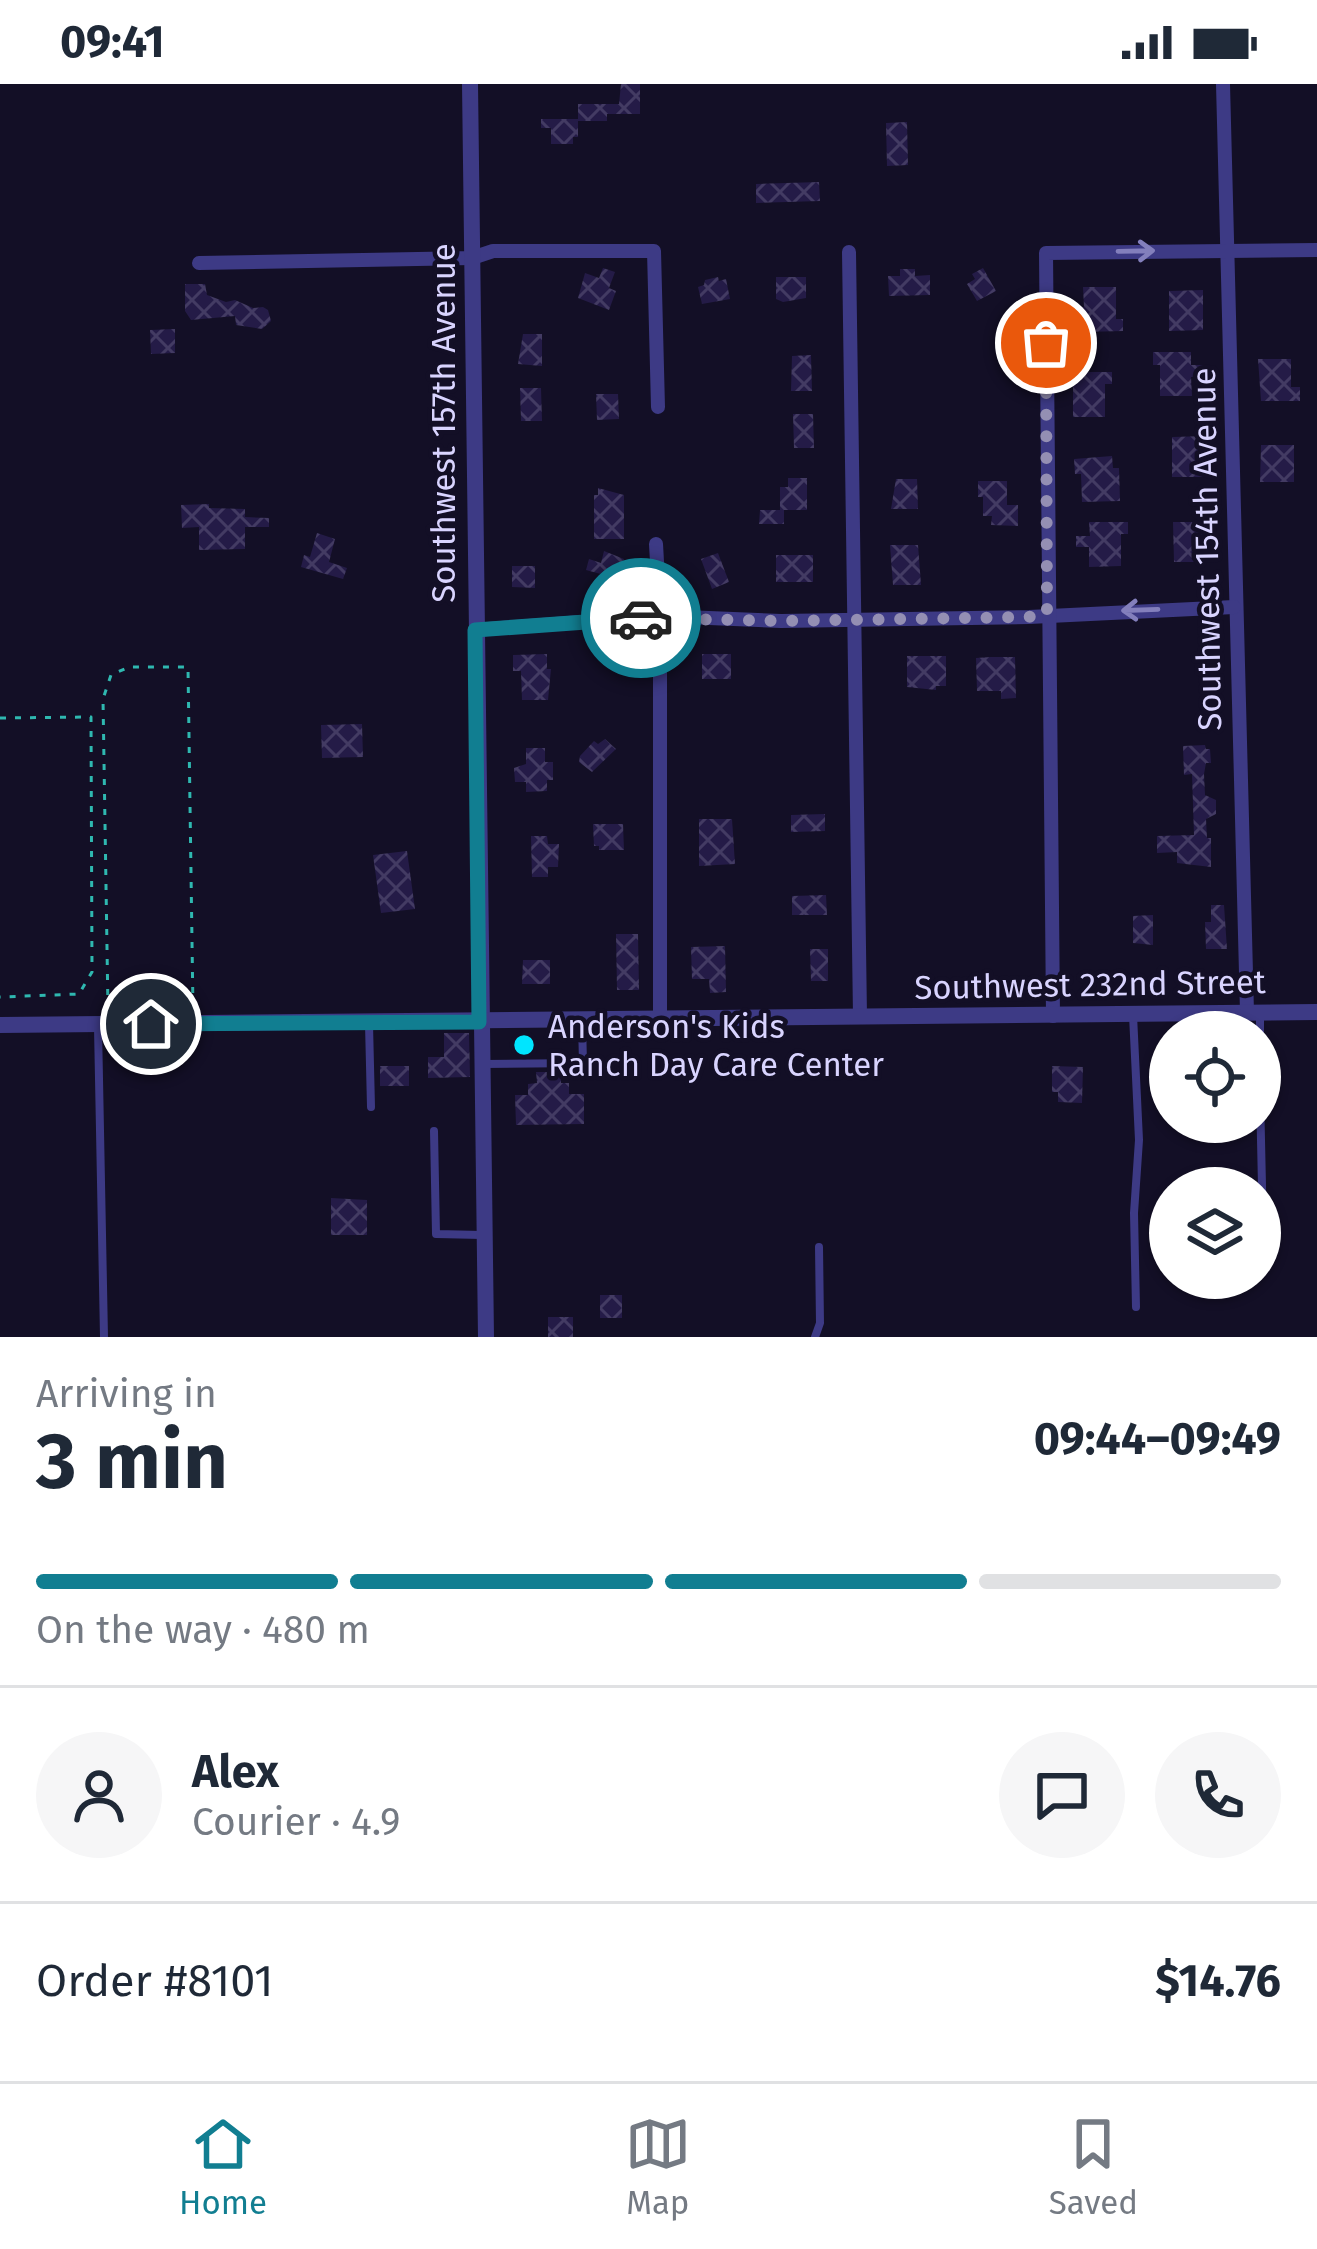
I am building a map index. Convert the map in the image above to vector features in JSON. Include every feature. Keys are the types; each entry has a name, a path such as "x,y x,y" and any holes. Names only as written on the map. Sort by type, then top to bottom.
{"street":[{"name":"Southwest 157th Avenue","path":"470,84 486,1337"},
{"name":"Southwest 154th Avenue","path":"1223,84 1234,608 1253,1011"},
{"path":"1053,1016 1046,253 1317,250"},
{"path":"200,263 472,258 493,251 654,251 658,407"},
{"path":"849,252 860,1016"},
{"path":"656,544 660,1020"},
{"path":"475,630 660,616 781,621 1234,608"},
{"name":"Southwest 232nd Street","path":"1281,1012 1317,1012"},
{"name":"Southwest 232nd Street","path":"0,1025 1149,1015"}],"lane":[{"path":"1133,1015 1139,1140 1134,1213 1136,1307"},
{"path":"480,1064 583,1063 582,1021"},
{"path":"369,1023 371,1107"},
{"path":"103,1024 104,1337"},
{"path":"434,1131 436,1234 484,1235"},
{"path":"815,1337 820,1323 819,1247"}],"path":[{"path":"103,1024 103,699 111,675 129,667 188,667 194,1024"},
{"path":"0,718 91,717 92,972 79,994 0,997"}],"building":[{"path":"621,84 640,84 640,114 607,114 607,121 578,121 578,104 619,104"},
{"path":"541,119 578,119 578,137 573,137 573,144 551,144 551,128 541,128"},
{"path":"907,122 908,165 887,166 886,123"},
{"path":"819,182 820,201 756,203 756,184"},
{"path":"603,268 615,272 609,288 616,291 609,310 578,298 585,273 599,278"},
{"path":"983,268 996,291 977,301 967,284"},
{"path":"900,269 915,269 915,276 930,275 930,295 889,296 888,276 900,276"},
{"path":"718,277 719,281 726,279 730,299 702,304 698,287"},
{"path":"776,277 806,277 806,298 776,299"},
{"path":"185,284 205,284 207,295 226,302 263,307 271,321 262,329 236,325 235,316 191,320 185,311"},
{"path":"1083,287 1116,287 1116,319 1123,319 1123,331 1085,332 1085,318 1072,318 1072,307 1084,307"},
{"path":"1203,290 1203,330 1169,331 1169,291"},
{"path":"175,329 175,353 151,354 150,330"},
{"path":"523,334 542,334 542,366 518,364"},
{"path":"1153,352 1191,352 1191,365 1204,365 1205,376 1191,377 1192,396 1160,396 1160,365 1153,365"},
{"path":"811,355 812,391 791,391 792,356"},
{"path":"1258,359 1291,359 1291,387 1300,387 1300,401 1261,401"},
{"path":"1073,372 1112,372 1112,384 1105,384 1105,417 1073,417"},
{"path":"520,388 541,388 542,421 521,421"},
{"path":"596,394 618,394 619,419 597,420"},
{"path":"793,414 813,414 814,448 794,448"},
{"path":"1206,436 1206,477 1172,477 1172,437"},
{"path":"1261,445 1294,445 1294,482 1260,482"},
{"path":"1112,456 1113,468 1119,468 1120,501 1082,502 1081,474 1075,474 1074,459"},
{"path":"788,478 807,478 807,510 784,510 784,524 759,524 760,510 780,510 780,487 788,487"},
{"path":"896,479 917,479 918,509 891,509"},
{"path":"978,481 1007,481 1007,505 1018,505 1018,526 991,525 992,516 983,516"},
{"path":"598,488 624,495 624,539 594,539"},
{"path":"209,504 209,508 245,509 245,517 269,518 269,527 245,527 245,549 199,550 199,527 182,528 181,505"},
{"path":"1089,522 1128,522 1128,534 1121,534 1121,566 1089,567 1089,547 1076,547 1076,536 1090,536"},
{"path":"1173,522 1207,522 1208,562 1174,562"},
{"path":"317,533 335,539 329,562 347,568 343,579 301,567 304,555 310,557"},
{"path":"890,545 918,545 921,585 893,585"},
{"path":"604,551 624,559 619,579 586,570 589,559 601,563"},
{"path":"718,553 729,582 712,589 701,559"},
{"path":"776,555 813,555 813,582 776,582"},
{"path":"512,566 535,566 535,588 512,587"},
{"path":"547,654 547,669 551,669 548,700 522,700 521,671 513,671 513,655"},
{"path":"702,654 731,654 731,679 702,679"},
{"path":"907,656 946,656 946,686 936,686 936,690 907,687"},
{"path":"1015,657 1016,698 1001,699 1001,691 977,691 976,658"},
{"path":"362,724 363,757 322,758 321,725"},
{"path":"605,739 616,749 592,772 579,762 580,756 594,741 598,744"},
{"path":"1205,745 1211,763 1206,763 1205,795 1216,800 1216,814 1206,819 1211,867 1177,863 1177,852 1157,853 1157,836 1194,835 1192,774 1184,775 1183,746"},
{"path":"526,748 545,748 545,762 553,762 553,780 547,780 547,791 526,792 526,782 515,782 514,768 526,764"},
{"path":"825,814 825,831 791,832 791,815"},
{"path":"699,819 732,819 735,864 699,866"},
{"path":"593,824 623,824 624,850 594,846"},
{"path":"531,836 547,836 548,844 559,844 558,867 548,867 548,877 532,877"},
{"path":"407,851 415,909 381,913 373,855"},
{"path":"826,895 827,915 792,915 792,896"},
{"path":"1211,905 1224,905 1227,949 1206,949 1205,922 1211,922"},
{"path":"1153,915 1153,945 1133,943 1133,916"},
{"path":"616,934 638,934 639,990 617,990"},
{"path":"725,946 726,992 710,993 709,979 692,979 691,947"},
{"path":"810,949 828,949 828,981 811,981"},
{"path":"523,960 550,960 550,984 522,984"},
{"path":"444,1033 469,1033 470,1077 428,1078 428,1057 444,1057"},
{"path":"380,1066 409,1066 409,1086 380,1086"},
{"path":"1052,1066 1083,1067 1082,1103 1058,1102 1058,1092 1052,1092"},
{"path":"536,1072 561,1072 561,1083 569,1083 569,1094 584,1094 584,1124 516,1125 515,1095 528,1095 528,1084 537,1083"},
{"path":"331,1198 367,1200 367,1235 331,1235"},
{"path":"600,1295 622,1295 622,1318 600,1318"},
{"path":"548,1317 573,1317 573,1337 548,1337"}],"way so far":[{"path":"641,618 781,621 1047,613 1046,343"}],"place":[{"name":"Anderson's Kids Ranch Day Care Center","path":"524,1045"}],"route":[{"path":"151,1024 479,1022 475,630 641,618"}]}
